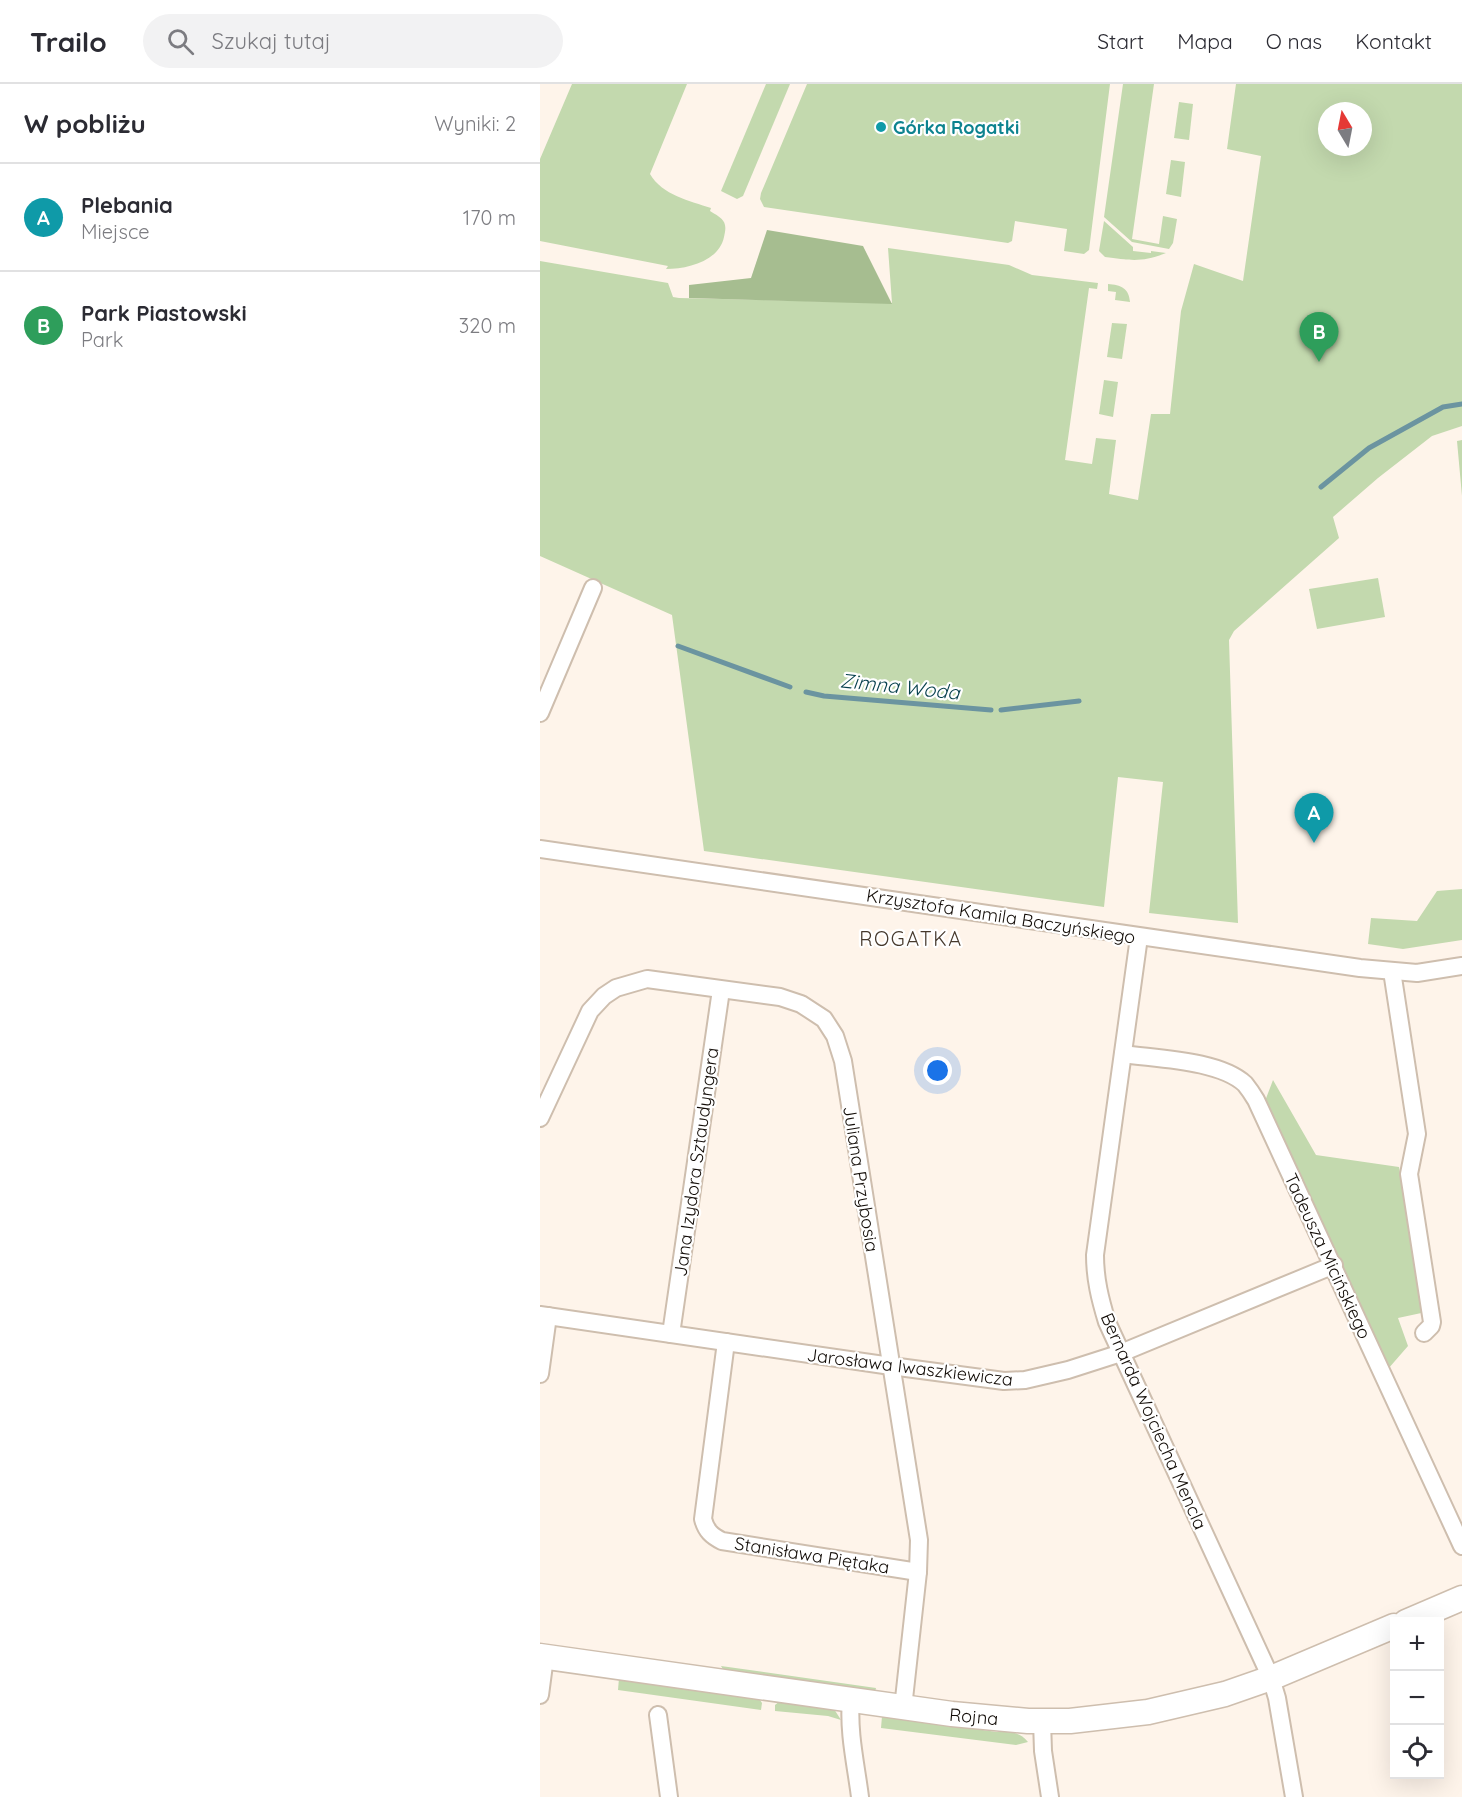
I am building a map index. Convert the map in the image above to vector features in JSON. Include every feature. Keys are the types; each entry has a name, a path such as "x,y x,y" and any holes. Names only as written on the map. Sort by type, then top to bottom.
{"street":[{"path":"540,713 594,588"},
{"name":"Krzysztofa Kamila Baczyńskiego","path":"540,849 1392,972 1428,972 1462,966"},
{"name":"Bernarda Wojciecha Mencla","path":"1139,937 1095,1265 1099,1297 1107,1322 1271,1678 1277,1698 1294,1797"},
{"path":"1392,972 1418,1134 1409,1174 1432,1322 1424,1333"},
{"name":"Juliana Przybosia","path":"540,1118 590,1011 604,996 616,988 647,979 780,997 801,1004 824,1019 835,1036 846,1080 919,1540 918,1572 903,1707"},
{"name":"Jana Izydora Sztaudyngera","path":"671,1334 721,990"},
{"name":"Tadeusza Micińskiego","path":"1123,1054 1216,1069 1233,1076 1246,1085 1256,1100 1334,1265 1383,1378 1462,1546"},
{"name":"Jarosława Iwaszkiewicza","path":"544,1315 891,1366 1004,1381 1025,1380 1068,1370 1121,1353 1334,1265"},
{"path":"540,1374 544,1315"},
{"name":"Stanisława Piętaka","path":"726,1342 703,1519 708,1532 714,1538 722,1541 918,1572"},
{"path":"1418,1617 1462,1598"},
{"name":"Rojna","path":"542,1656 1001,1720 1087,1720 1160,1710 1225,1694 1271,1678 1390,1628"},
{"path":"540,1695 542,1656"},
{"path":"851,1700 851,1735 860,1797"},
{"path":"658,1715 669,1797"},
{"path":"1042,1721 1043,1751 1050,1797"}],"green space":[{"path":"572,84 687,84 650,174 669,192 711,208 710,211 723,221 725,232 721,245 709,258 693,265 666,269 668,266 540,241 540,159"},
{"path":"766,84 790,84 743,196 737,199 721,191"},
{"path":"807,84 1110,84 1089,250 1084,254 1064,251 1067,229 1015,221 1012,241 1008,243 764,207 760,199 761,193"},
{"path":"1123,84 1154,84 1132,239 1159,244 1163,216 1177,219 1173,243 1169,249 1132,242 1104,217"},
{"path":"1236,84 1462,84 1462,426 1432,436 1333,517 1339,538 1234,631 1229,640 1238,923 1149,913 1163,782 1118,777 1104,907 704,851 672,615 540,556 540,261 668,283 673,297 679,298 892,303 888,248 1009,265 1032,275 1098,283 1097,289 1089,288 1065,460 1092,464 1096,438 1116,440 1109,494 1138,500 1151,414 1170,414 1181,311 1194,264 1243,281 1261,156 1227,149"},
{"path":"1179,102 1193,104 1189,140 1174,138"},
{"path":"1171,160 1185,162 1181,197 1166,194"},
{"path":"1104,221 1133,247 1133,251 1166,253 1129,260 1105,257 1099,251"},
{"path":"767,230 863,246 892,304 689,298 689,285 751,278"},
{"path":"1108,284 1124,288 1130,302 1115,300 1116,292 1108,291"},
{"path":"1112,323 1127,324 1122,359 1107,357"},
{"path":"1104,380 1118,382 1113,417 1099,414"},
{"path":"1462,440 1462,496 1457,441"},
{"path":"1378,578 1385,617 1317,629 1309,589"},
{"path":"1462,889 1462,940 1403,949 1368,944 1371,918 1417,921 1437,891"},
{"path":"1273,1080 1316,1155 1399,1167 1426,1312 1398,1318 1408,1346 1388,1369 1265,1101"},
{"path":"721,1666 876,1688 875,1692 724,1671"},
{"path":"619,1678 758,1697 762,1703 761,1710 618,1690"},
{"path":"780,1701 834,1709 841,1720 828,1716 775,1711 775,1705"},
{"path":"882,1716 1014,1733 1028,1742 1016,1745 881,1728"}],"waterway":[{"name":"Zimna Woda","path":"1321,487 1369,448 1443,407 1462,404"},
{"name":"Zimna Woda","path":"678,646 790,687"},
{"name":"Zimna Woda","path":"806,692 824,696 991,710"},
{"name":"Zimna Woda","path":"1001,710 1079,701"}],"place":[{"name":"Górka Rogatki","path":"881,127"},
{"name":"Park Piastowski","path":"1319,362"},
{"name":"Plebania","path":"1314,843"}],"district":[{"name":"ROGATKA","path":"911,938"}]}
